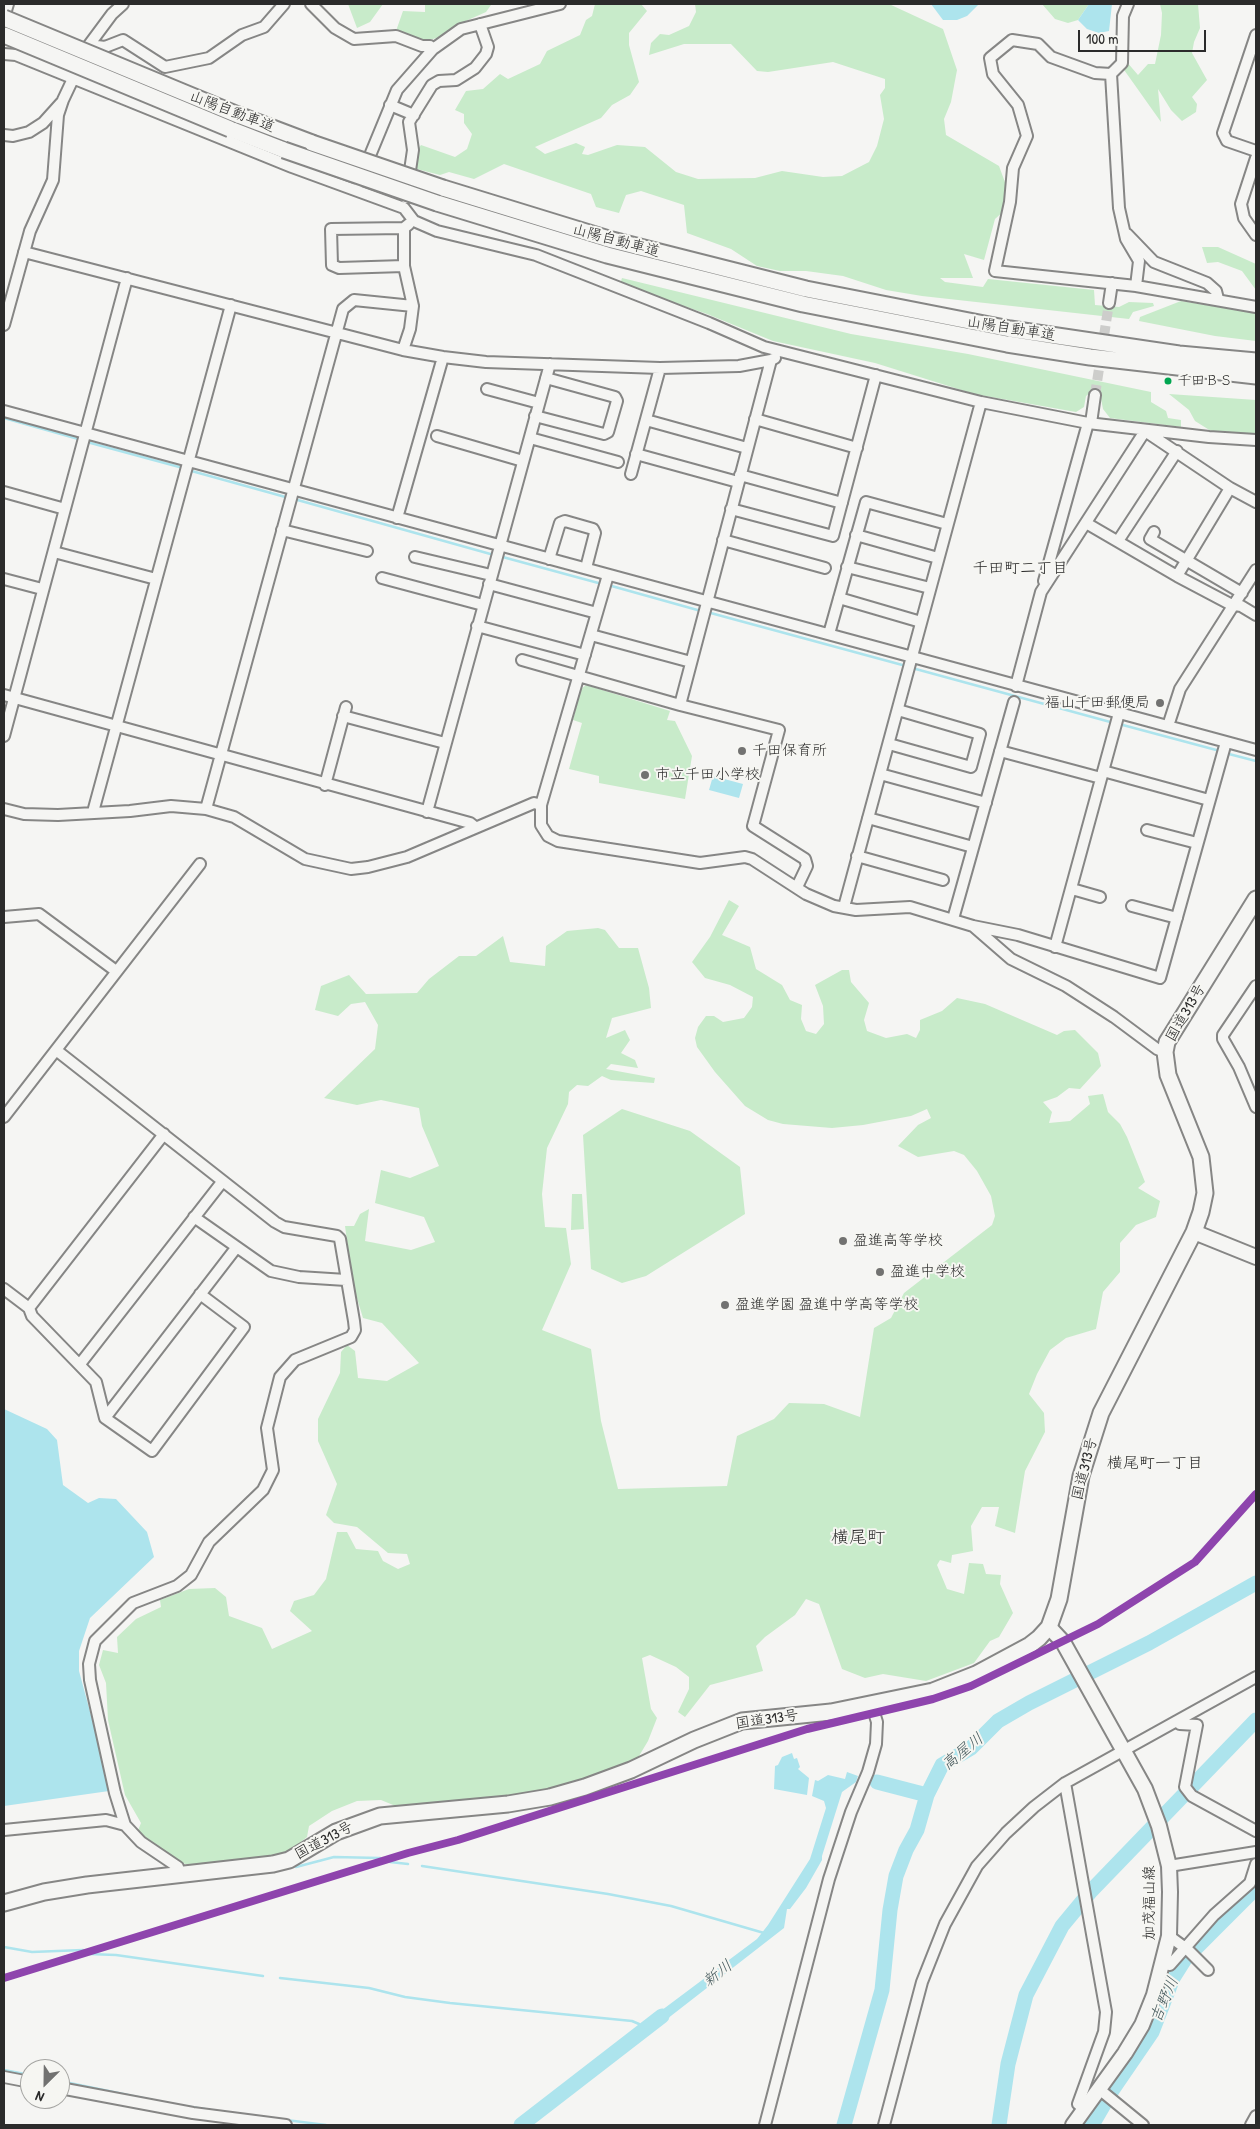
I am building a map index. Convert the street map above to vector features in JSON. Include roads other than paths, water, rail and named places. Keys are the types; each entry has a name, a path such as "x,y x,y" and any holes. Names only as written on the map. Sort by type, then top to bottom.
{"highway":[{"name":"山陽自動車道","path":"4,18 238,115 312,143 442,188 612,240 806,289 1010,329 1179,354 1256,361"},
{"name":"山陽自動車道","path":"4,35 284,150 437,203 607,255 803,304 1007,344 1100,358 1256,376"},
{"name":"国道313号","path":"4,1903 44,1892 180,1873 273,1864 289,1860 336,1832 380,1816 508,1804 550,1797 585,1787 630,1770 694,1740 742,1722 831,1712 933,1691 955,1684 1030,1645 1049,1627 1061,1592 1079,1485 1092,1437 1127,1358 1194,1232 1204,1193 1204,1172 1196,1140 1168,1075 1165,1052 1172,1033 1256,900"}],"main road":[{"path":"1194,1232 1256,1257"},
{"name":"加茂福山線","path":"1049,1627 1057,1633 1065,1646 1145,1789 1157,1820 1168,1866 1169,1936 1164,1964 1154,1995 1142,2025 1108,2077 1105,2094 1084,2109 1073,2125"}],"street":[{"path":"4,18 8,4"},
{"path":"4,325 30,231 52,180 57,123 63,100 89,45 106,21 123,4"},
{"path":"89,45 105,46 123,40 166,67 209,58 242,35 264,27 284,4"},
{"path":"311,4 335,28 354,39 396,36 422,46 430,46 432,49"},
{"path":"356,190 397,90 432,49 461,29 560,4"},
{"path":"1128,4 1124,16 1122,63 1111,74 1119,208 1130,249 1139,261 1136,286"},
{"path":"404,208 412,150 409,122 432,85 439,81 456,80 475,68 486,54 488,47 480,24"},
{"path":"1256,35 1223,133 1228,141 1256,151"},
{"path":"1111,74 1095,73 1051,57 1038,44 1012,40 990,58 993,74 1018,105 1027,136 1013,168 1010,202 995,271 1136,286 1256,307"},
{"path":"4,54 16,56 73,80 404,208 414,221 437,231 536,255 764,347 981,402 1090,423 1145,431 1256,440"},
{"path":"4,134 13,136 29,132 43,123 63,100"},
{"path":"390,105 414,115"},
{"path":"1256,158 1241,204 1244,218 1256,236"},
{"path":"404,266 339,268 332,265 331,229 404,228 414,221"},
{"path":"403,350 410,329 413,306 404,266 404,228"},
{"path":"1124,230 1144,255 1154,262 1207,283 1216,291 1218,299"},
{"path":"24,252 403,350 443,357 486,362 660,368 739,366 771,360 788,352"},
{"path":"4,736 127,278"},
{"path":"1109,302 1112,283"},
{"path":"206,809 343,309 354,300 413,306"},
{"path":"94,812 231,305"},
{"path":"397,518 443,357"},
{"path":"680,705 704,607 771,360"},
{"path":"427,812 550,364"},
{"path":"631,474 660,368"},
{"path":"731,509 833,536 876,375"},
{"path":"535,416 604,434 608,432 616,397 546,378"},
{"path":"487,389 539,403"},
{"path":"1016,686 1090,423 1095,395"},
{"path":"844,907 981,402"},
{"path":"4,411 84,438 186,466 292,494 397,518 498,552 549,559 586,568 606,581 704,607 829,634 910,664 1016,686 1118,720 1168,726 1224,749 1256,750"},
{"path":"755,419 857,448"},
{"path":"646,420 747,448"},
{"path":"1145,431 1230,488 1256,502"},
{"path":"1041,592 1145,431"},
{"path":"438,436 523,461"},
{"path":"530,438 618,462"},
{"path":"1118,541 1177,451"},
{"path":"636,454 842,503"},
{"path":"1177,576 1230,488"},
{"path":"4,492 65,509"},
{"path":"829,634 856,534 868,502 947,524"},
{"path":"549,559 560,523 565,521 593,529 595,533 586,568"},
{"path":"1086,522 1177,576 1256,615"},
{"path":"282,530 367,551"},
{"path":"1154,532 1150,539 1242,593"},
{"path":"856,534 938,558"},
{"path":"723,540 825,568"},
{"path":"54,552 156,579"},
{"path":"415,557 597,613"},
{"path":"847,567 930,588"},
{"path":"1168,726 1180,689 1256,570"},
{"path":"382,578 483,605"},
{"path":"4,579 42,589"},
{"path":"606,581 541,805 541,825 548,836 558,841 700,863 745,857 752,859 806,894 844,907 856,910 910,907 974,926 1018,935 1160,978 1224,749"},
{"path":"839,598 921,622"},
{"path":"477,626 585,655"},
{"path":"591,636 691,662"},
{"path":"522,660 680,705 779,730 753,826 805,859 807,866 797,888"},
{"path":"4,695 470,823 475,827"},
{"path":"953,919 1014,702"},
{"path":"889,744 971,767 980,734 898,710"},
{"path":"326,785 345,712 445,743"},
{"path":"1055,947 1118,720"},
{"path":"1000,751 1209,800"},
{"path":"880,774 986,802"},
{"path":"4,809 41,814 130,811 171,806 206,809 234,817 305,859 351,869 368,867 407,857 534,803 541,805"},
{"path":"868,818 973,847"},
{"path":"1147,830 1197,843"},
{"path":"857,856 942,880"},
{"path":"4,1117 200,864"},
{"path":"1072,889 1100,897"},
{"path":"1132,906 1177,918"},
{"path":"4,917 39,914 116,972"},
{"path":"974,926 1011,959 1066,986 1114,1017 1157,1049 1165,1052"},
{"path":"1256,986 1252,1001 1223,1035 1223,1039 1242,1074 1256,1107"},
{"path":"56,1050 222,1182 284,1227 337,1236 340,1239 356,1330 351,1337 295,1360 280,1377 268,1416 267,1428 273,1470 263,1490 209,1542 192,1575 177,1586 133,1603 95,1641 88,1664 90,1680 114,1793 125,1824 141,1842 178,1867 180,1873"},
{"path":"29,1308 164,1134"},
{"path":"80,1364 222,1182"},
{"path":"194,1217 271,1271 299,1277 346,1280"},
{"path":"105,1418 236,1248"},
{"path":"4,1288 29,1308 32,1316 96,1382 105,1418 152,1451 244,1327 200,1294"},
{"path":"884,2125 922,1982 945,1924 977,1866 1006,1833 1034,1807 1065,1783 1256,1677"},
{"path":"765,2125 829,1879 851,1812 868,1772 876,1744 877,1722 871,1704"},
{"path":"1179,1720 1180,1724 1197,1725 1185,1787 1192,1796 1256,1831"},
{"path":"1065,1783 1106,2012 1104,2032 1078,2104 1084,2109"},
{"path":"4,1830 106,1820 125,1824"},
{"path":"1168,1866 1256,1852"},
{"path":"1164,1964 1170,1965 1190,1951 1214,1915 1250,1883 1256,1864"},
{"path":"1169,1936 1190,1951 1208,1970"},
{"path":"1091,2070 1108,2077"},
{"path":"4,2077 20,2080"},
{"path":"70,2090 192,2114 286,2125"},
{"path":"1105,2094 1143,2125"},
{"path":"1251,2125 1256,2116"}],"water":[{"path":"931,4 979,4 967,16 957,20 943,20"},
{"path":"1089,4 1112,4 1109,31 1099,33 1087,29 1078,20"},
{"path":"713,776 743,784 739,798 709,790"},
{"path":"4,1409 47,1429 57,1440 63,1485 88,1503 99,1498 116,1499 147,1532 154,1557 90,1618 79,1651 79,1671 105,1767 109,1791 4,1806"},
{"path":"792,1753 794,1759 797,1758 800,1767 798,1769 809,1778 807,1795 774,1789 775,1766 778,1765 782,1757"},
{"path":"847,1772 858,1776 856,1782 842,1792 822,1860 806,1888 790,1909 787,1909 784,1928 649,2033 642,2025 757,1939 768,1925 810,1859 826,1808 824,1801 812,1796 815,1780 818,1781 828,1775 845,1779"}],"waterway":[{"path":"4,418 82,440"},
{"path":"87,442 183,468"},
{"path":"188,470 289,498"},
{"path":"294,499 494,555"},
{"path":"499,556 602,584"},
{"path":"608,585 701,611"},
{"path":"707,612 906,666"},
{"path":"912,668 1114,723"},
{"path":"1119,724 1220,751"},
{"path":"1225,753 1256,761"},
{"name":"高屋川","path":"844,2125 882,1990 890,1910 896,1876 906,1850 917,1830 927,1795 942,1765 971,1748 998,1721 1029,1703 1149,1643 1256,1583"},
{"path":"999,2125 1008,2064 1026,1995 1062,1926 1091,1891 1256,1720"},
{"name":"新川","path":"877,1782 927,1795"},
{"path":"296,1867 334,1857 380,1858"},
{"path":"390,1862 408,1864"},
{"path":"422,1866 608,1894 671,1906 764,1933"},
{"name":"吉野川","path":"1092,2125 1113,2089 1152,2032 1173,1978 1185,1959 1256,1888"},
{"path":"4,1947 32,1952 83,1950"},
{"path":"89,1954 116,1955 263,1976"},
{"path":"280,1978 369,1988 405,1997 450,2003 632,2021 639,2024 645,2030"},
{"name":"新川","path":"521,2125 662,2016"},
{"path":"4,2070 20,2073"},
{"path":"70,2083 157,2101"},
{"path":"184,2106 211,2110"},
{"path":"286,2120 326,2125"}],"tunnel":[{"path":"1095,395 1109,303"}],"place":[{"name":"千田ＢＳ","path":"1168,381"},
{"name":"福山千田郵便局","path":"1160,703"},
{"name":"千田保育所","path":"742,751"},
{"name":"市立千田小学校","path":"645,775"},
{"name":"盈進高等学校","path":"843,1241"},
{"name":"盈進中学校","path":"880,1272"},
{"name":"盈進学園 盈進中学高等学校","path":"725,1305"}],"district":[{"name":"千田町二丁目","path":"1020,569"},
{"name":"横尾町一丁目","path":"1155,1464"},
{"name":"横尾町","path":"858,1538"}]}
